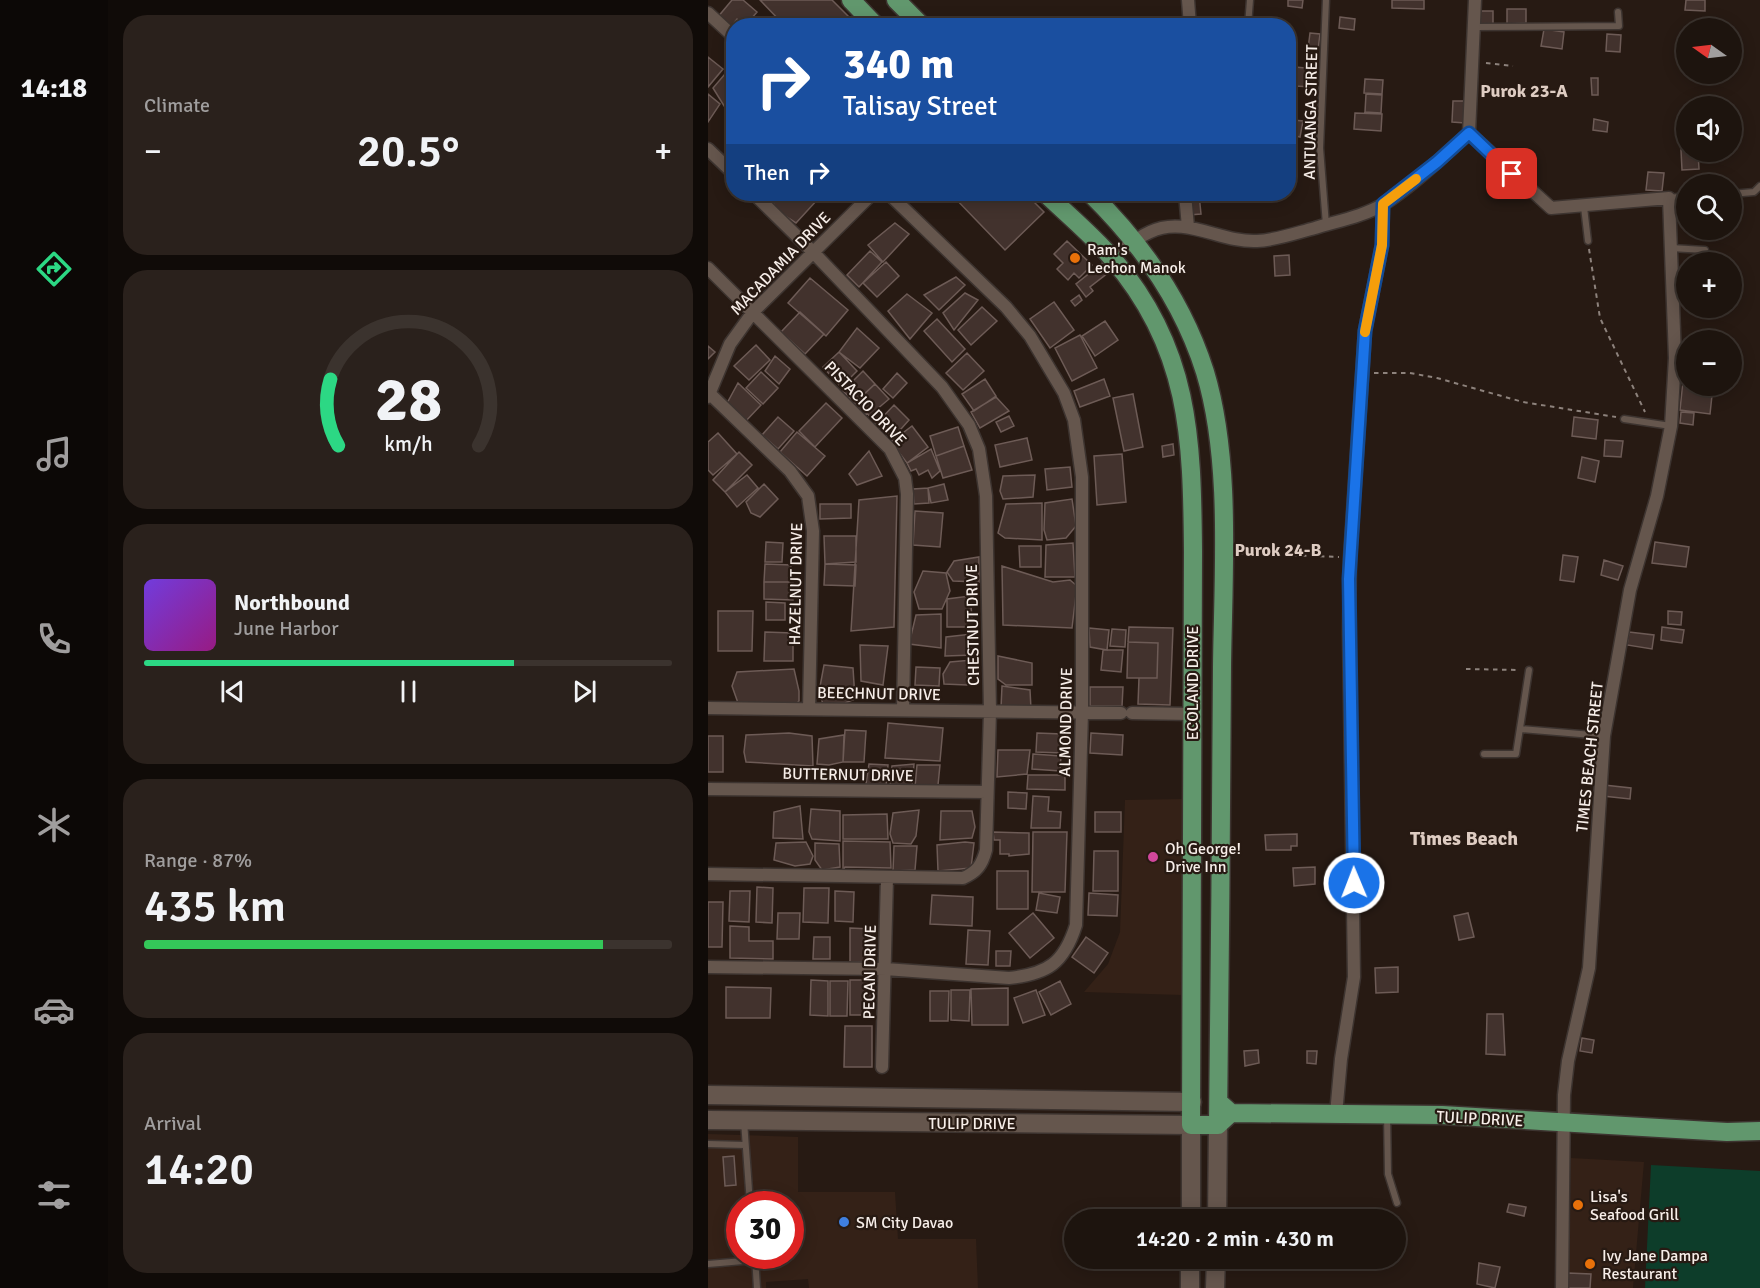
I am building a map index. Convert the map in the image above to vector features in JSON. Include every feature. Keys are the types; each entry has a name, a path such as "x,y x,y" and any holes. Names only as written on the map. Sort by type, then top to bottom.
{"main road":[{"path":"851,0 868,18"},
{"path":"896,0 914,18"},
{"name":"ECOLAND DRIVE","path":"1053,201 1112,258 1149,309 1174,366 1185,412 1192,471 1192,714 1189,838 1191,1209"},
{"name":"ECOLAND DRIVE","path":"1098,201 1136,241 1178,307 1205,374 1219,444 1223,553 1223,1113 1217,1209"},
{"name":"TULIP DRIVE","path":"708,1095 1192,1102 1223,1113 1387,1115 1562,1121 1727,1132 1760,1131"},
{"path":"744,1096 744,1121"},
{"path":"853,1097 853,1122"},
{"path":"915,1122 916,1098"},
{"name":"TULIP DRIVE","path":"708,1120 1191,1125 1223,1113"},
{"name":"TULIP DRIVE","path":"1727,1132 1760,1139"},
{"path":"1190,1269 1190,1288"},
{"path":"1215,1288 1216,1269"}],"street":[{"path":"1188,0 1189,18"},
{"path":"1112,258 1136,241 1162,228 1188,227 1236,240 1256,241 1279,238 1326,225 1383,204 1437,162 1469,133 1475,0"},
{"path":"708,13 726,30"},
{"path":"1469,133 1546,206 1557,210 1669,198"},
{"path":"708,149 726,166"},
{"name":"TIMES BEACH STREET","path":"1562,1288 1562,1121 1565,1077 1589,968 1604,736 1630,590 1657,496 1671,426 1675,358 1669,198"},
{"name":"CHESTNUT DRIVE","path":"708,874 963,878 975,873 982,863 986,850 990,711 986,496 979,449 969,425 942,387 761,201"},
{"name":"MACADAMIA DRIVE","path":"708,394 730,344 753,312 865,201"},
{"name":"ALMOND DRIVE","path":"708,967 885,969 1017,977 1040,973 1054,964 1065,953 1076,925 1082,712 1083,477 1074,420 1064,393 1030,336 1006,307 897,201"},
{"path":"1186,201 1188,227"},
{"path":"1336,1114 1354,977 1350,558 1362,373 1368,310 1382,245 1383,204"},
{"name":"PISTACIO DRIVE","path":"708,268 890,449 905,478 907,494 903,710"},
{"name":"HAZELNUT DRIVE","path":"708,394 790,471 807,496 813,531 809,709"},
{"name":"BEECHNUT DRIVE","path":"708,708 1192,714"},
{"name":"BUTTERNUT DRIVE","path":"708,789 987,792"},
{"name":"PECAN DRIVE","path":"882,1067 887,878"}],"lane":[{"path":"1249,18 1250,0"},
{"name":"ANTUANGA STREET","path":"1326,0 1320,148 1326,225"},
{"path":"1474,27 1618,26 1618,12"},
{"path":"1742,192 1759,188"},
{"path":"1669,198 1676,197"},
{"path":"1584,207 1588,241"},
{"path":"1671,248 1705,250"},
{"path":"1624,419 1671,426"},
{"path":"1485,754 1516,754 1529,670"},
{"path":"1520,729 1604,736"},
{"path":"1387,1115 1388,1174 1397,1203"},
{"path":"744,1121 749,1191"},
{"path":"708,1144 746,1145"},
{"path":"708,1264 726,1262"},
{"path":"756,1269 758,1288"}],"path":[{"path":"1472,62 1513,66"},
{"path":"1588,241 1600,318 1650,423"},
{"path":"1362,373 1419,375 1524,402 1624,419"},
{"path":"1223,553 1350,558"},
{"path":"1466,669 1529,670"}],"shaded area":[{"name":"Oh George! Drive Inn","path":"1184,799 1182,995 1084,992 1108,964 1120,932 1125,800"},
{"name":"SM City Davao","path":"708,1134 798,1137 798,1191 726,1191 726,1269 804,1269 804,1192 895,1192 898,1239 976,1239 978,1288 809,1288 808,1279 766,1282 766,1288 708,1288"},
{"path":"1571,1158 1644,1162 1633,1288 1569,1288"}],"green space":[{"path":"1651,1165 1760,1171 1760,1288 1645,1288"}],"building":[{"path":"732,0 743,0 757,12 752,18 726,18 726,26 717,18"},
{"path":"760,0 832,0 850,18 777,18"},
{"path":"1288,0 1303,0 1302,8 1288,6"},
{"path":"1392,0 1424,0 1424,9 1392,8"},
{"path":"1686,0 1705,0 1705,11 1685,10"},
{"path":"1507,9 1526,9 1526,23 1507,24"},
{"path":"1480,11 1493,11 1493,24 1479,24"},
{"path":"1340,17 1355,19 1354,30 1339,28"},
{"path":"1544,29 1564,32 1562,49 1541,46"},
{"path":"1310,33 1320,34 1318,50 1308,49"},
{"path":"1607,34 1621,35 1620,52 1606,51"},
{"path":"708,57 723,69 708,87"},
{"path":"1296,67 1315,69 1313,87 1296,86"},
{"path":"726,73 726,109 713,88"},
{"path":"1591,78 1598,78 1598,95 1592,95"},
{"path":"1365,79 1383,80 1382,94 1364,93"},
{"path":"708,94 720,104 708,122"},
{"path":"1366,94 1382,95 1381,113 1365,112"},
{"path":"1453,101 1466,101 1465,123 1452,122"},
{"path":"1355,113 1382,114 1381,131 1354,129"},
{"path":"1594,119 1608,122 1607,132 1593,130"},
{"path":"1296,120 1303,121 1300,137 1296,136"},
{"path":"1682,162 1699,162 1699,169 1682,170"},
{"path":"1648,172 1664,173 1662,191 1646,190"},
{"path":"772,201 816,201 796,223 779,212"},
{"path":"958,201 1033,201 1044,212 1005,250"},
{"path":"1188,201 1200,201 1201,214 1189,215"},
{"path":"895,223 909,234 883,262 868,245"},
{"path":"1067,241 1092,265 1079,278 1074,273 1068,280 1057,269 1063,263 1054,254"},
{"path":"870,251 882,262 859,287 847,275"},
{"path":"1289,255 1290,275 1275,276 1274,256"},
{"path":"1106,260 1113,269 1090,287 1093,291 1086,297 1076,284"},
{"path":"886,262 899,276 877,297 863,283"},
{"path":"956,277 965,285 939,310 924,295"},
{"path":"810,278 848,310 826,336 788,303"},
{"path":"965,293 978,300 954,330 943,313"},
{"path":"907,294 932,313 910,339 888,311"},
{"path":"1079,295 1082,300 1075,306 1071,301"},
{"path":"1054,302 1074,330 1050,348 1030,319"},
{"path":"982,307 997,321 971,345 958,330"},
{"path":"800,312 824,334 805,354 781,332"},
{"path":"937,319 965,349 952,362 924,331"},
{"path":"1105,321 1118,340 1095,356 1082,336"},
{"path":"857,328 879,348 860,368 839,352"},
{"path":"1080,335 1097,368 1072,381 1055,348"},
{"path":"756,345 770,360 749,380 734,366"},
{"path":"708,346 715,352 708,359"},
{"path":"839,352 857,371 841,387 823,367"},
{"path":"967,353 984,371 963,390 946,373"},
{"path":"775,356 790,369 779,384 765,371"},
{"path":"863,371 875,384 855,403 843,391"},
{"path":"761,372 778,388 763,404 746,388"},
{"path":"897,373 907,383 893,398 883,389"},
{"path":"985,379 996,396 974,411 962,394"},
{"path":"1104,379 1110,396 1080,407 1074,391"},
{"path":"738,383 761,405 744,423 726,405"},
{"path":"875,384 889,399 876,410 882,418 875,423 867,413 861,418 852,405"},
{"path":"1133,394 1143,447 1124,451 1113,398"},
{"path":"1681,396 1712,396 1710,414 1680,410"},
{"path":"996,397 1009,411 980,428 971,412"},
{"path":"826,403 842,418 815,447 799,431"},
{"path":"894,405 909,420 893,438 877,423"},
{"path":"1681,412 1694,413 1693,425 1680,423"},
{"path":"1009,416 1014,426 1001,432 996,422"},
{"path":"778,417 794,431 778,449 762,435"},
{"path":"1574,417 1598,420 1596,439 1572,436"},
{"path":"912,426 928,447 907,463 891,442"},
{"path":"958,427 964,446 936,456 930,436"},
{"path":"797,432 825,456 807,476 780,452"},
{"path":"718,433 737,454 713,475 708,470 708,442"},
{"path":"1027,438 1032,460 1000,467 995,445"},
{"path":"1605,440 1623,441 1621,457 1604,456"},
{"path":"1173,444 1174,455 1163,457 1162,446"},
{"path":"964,446 972,470 943,478 936,456"},
{"path":"931,449 940,471 932,478 928,470 919,475 916,469 911,471 907,463"},
{"path":"869,451 882,476 857,485 849,474"},
{"path":"739,452 752,465 725,492 713,480"},
{"path":"1122,454 1126,502 1097,505 1094,456"},
{"path":"1582,457 1599,461 1595,482 1578,478"},
{"path":"1070,467 1072,487 1047,490 1045,469"},
{"path":"747,475 758,488 737,507 725,492"},
{"path":"1035,475 1033,497 1003,499 1000,491 1003,476"},
{"path":"764,484 778,499 760,517 751,513 746,502"},
{"path":"944,484 948,500 931,503 928,488"},
{"path":"928,488 929,503 914,504 913,489"},
{"path":"897,496 894,627 851,631 859,500"},
{"path":"1072,499 1076,526 1066,538 1047,540 1044,530 1045,503"},
{"path":"1042,503 1042,540 1005,538 998,533 1006,504"},
{"path":"820,504 851,504 851,518 820,519"},
{"path":"915,511 943,513 940,547 913,545"},
{"path":"824,536 856,536 856,562 825,564"},
{"path":"766,542 783,543 782,562 765,562"},
{"path":"1655,542 1689,547 1686,567 1652,563"},
{"path":"1073,543 1075,577 1045,577 1046,545"},
{"path":"1019,546 1041,546 1041,567 1020,567"},
{"path":"1563,555 1578,557 1574,582 1560,580"},
{"path":"979,557 979,582 953,581 947,572 954,561"},
{"path":"1604,560 1623,566 1618,580 1601,575"},
{"path":"765,564 791,565 790,582 764,582"},
{"path":"825,564 856,565 855,586 824,585"},
{"path":"1002,566 1053,582 1070,580 1077,586 1072,628 1003,625"},
{"path":"923,571 946,573 950,591 942,609 919,609 914,592"},
{"path":"764,582 793,582 793,600 764,599"},
{"path":"970,596 973,627 947,627 947,599"},
{"path":"766,602 785,603 785,620 766,620"},
{"path":"718,611 753,611 752,651 718,651"},
{"path":"1668,611 1682,612 1681,625 1668,624"},
{"path":"941,614 941,648 909,644 916,615"},
{"path":"1129,627 1173,628 1170,705 1138,704 1139,678 1157,678 1158,643 1128,642"},
{"path":"1662,627 1684,630 1682,643 1661,640"},
{"path":"1089,628 1109,630 1107,650 1090,647"},
{"path":"1112,629 1126,630 1125,647 1110,646"},
{"path":"765,632 793,633 793,661 764,661"},
{"path":"1629,632 1654,635 1652,649 1627,645"},
{"path":"972,634 974,655 945,656 946,637"},
{"path":"1128,642 1158,643 1157,678 1127,678"},
{"path":"860,645 888,646 883,685 861,681"},
{"path":"1103,650 1123,650 1121,672 1101,670"},
{"path":"998,656 1032,663 1032,685 1006,685 998,679"},
{"path":"972,660 967,685 944,684 943,674 950,662"},
{"path":"824,665 853,668 855,699 845,703 823,704 819,692"},
{"path":"916,667 940,668 939,686 915,685"},
{"path":"794,669 799,691 799,701 796,704 738,703 732,686 737,672"},
{"path":"1002,686 1030,690 1031,709 1001,708"},
{"path":"1090,687 1123,687 1122,706 1090,706"},
{"path":"888,723 943,728 940,761 885,758"},
{"path":"845,730 866,731 864,762 843,762"},
{"path":"789,733 812,736 813,766 746,762 744,752 746,735"},
{"path":"1037,733 1062,734 1062,753 1036,752"},
{"path":"1091,733 1123,735 1122,755 1090,753"},
{"path":"844,735 843,762 829,765 817,764 819,739"},
{"path":"708,736 723,736 723,772 708,772"},
{"path":"998,750 1030,750 1027,774 997,777"},
{"path":"1033,754 1061,756 1060,771 1032,769"},
{"path":"869,764 888,765 886,787 866,784"},
{"path":"914,764 912,787 890,787 892,766"},
{"path":"917,765 940,765 938,785 915,787"},
{"path":"1028,775 1065,775 1065,790 1027,789"},
{"path":"1604,785 1631,788 1630,799 1603,796"},
{"path":"1008,792 1027,793 1026,809 1008,808"},
{"path":"1033,796 1049,797 1048,811 1061,812 1060,828 1031,828"},
{"path":"800,806 803,839 773,838 774,812"},
{"path":"811,809 840,811 840,841 812,839 809,832"},
{"path":"919,810 916,836 911,844 893,843 890,834 893,813"},
{"path":"941,811 972,811 975,827 972,838 940,840"},
{"path":"1095,812 1121,812 1121,832 1095,832"},
{"path":"887,814 888,839 843,839 843,815"},
{"path":"993,832 1029,833 1029,854 1009,856 1009,854 1000,854 1000,840 994,840"},
{"path":"1033,832 1067,832 1065,892 1032,892"},
{"path":"1297,834 1297,846 1291,846 1291,850 1266,850 1265,835"},
{"path":"843,841 890,842 891,868 845,867 843,871"},
{"path":"806,842 813,856 810,864 795,866 774,860 776,843"},
{"path":"815,843 839,844 840,867 822,870 815,860"},
{"path":"974,843 971,868 938,871 937,845"},
{"path":"894,846 917,846 915,870 893,871"},
{"path":"1094,851 1118,851 1118,891 1093,891"},
{"path":"1315,867 1315,884 1294,886 1293,868"},
{"path":"997,871 1028,871 1028,909 997,909"},
{"path":"757,887 773,888 772,923 756,922"},
{"path":"804,888 829,888 828,923 803,922"},
{"path":"730,891 750,891 749,922 729,921"},
{"path":"835,891 854,892 853,922 835,921"},
{"path":"1039,893 1060,897 1057,913 1036,910"},
{"path":"1089,893 1118,895 1117,916 1088,915"},
{"path":"932,895 973,897 972,926 930,924"},
{"path":"708,902 723,902 722,947 708,947"},
{"path":"778,913 800,913 799,939 777,939"},
{"path":"1033,913 1054,938 1030,958 1009,933"},
{"path":"1468,913 1474,937 1459,940 1454,916"},
{"path":"730,926 749,927 749,941 773,941 773,959 730,958"},
{"path":"850,928 871,929 871,962 850,962"},
{"path":"968,930 990,931 988,965 966,964"},
{"path":"814,937 830,937 830,959 813,959"},
{"path":"1086,937 1108,953 1094,973 1072,957"},
{"path":"996,951 1011,951 1010,966 996,966"},
{"path":"1398,967 1398,992 1376,993 1375,968"},
{"path":"811,980 828,981 828,1016 810,1015"},
{"path":"850,980 873,980 872,1009 868,1009 868,1015 850,1015"},
{"path":"830,981 848,981 847,1016 830,1016"},
{"path":"1060,981 1071,1004 1051,1015 1039,992"},
{"path":"726,987 771,988 770,1018 726,1018"},
{"path":"1008,988 1008,1025 972,1025 971,989"},
{"path":"951,990 970,990 969,1021 951,1020"},
{"path":"1036,990 1045,1015 1023,1023 1014,998"},
{"path":"930,991 949,991 948,1021 930,1021"},
{"path":"1487,1014 1503,1014 1505,1055 1486,1054"},
{"path":"845,1026 872,1026 872,1067 844,1067"},
{"path":"1582,1038 1594,1040 1592,1053 1580,1051"},
{"path":"1258,1050 1259,1063 1245,1066 1244,1051"},
{"path":"1307,1051 1317,1051 1316,1064 1307,1063"},
{"path":"734,1156 736,1185 725,1186 723,1157"},
{"path":"1509,1204 1526,1207 1524,1216 1507,1212"},
{"path":"1479,1263 1500,1267 1495,1288 1477,1284"},
{"path":"1568,1273 1591,1274 1590,1288 1567,1288"}],"slow traffic":[{"path":"1365,332 1382,245 1383,204 1416,179"}],"place":[{"name":"Ram's Lechon Manok","path":"1075,258"},
{"name":"Oh George! Drive Inn","path":"1153,857"},
{"name":"Lisa's Seafood Grill","path":"1578,1205"},
{"name":"SM City Davao","path":"844,1222"},
{"name":"Ivy Jane Dampa Restaurant","path":"1590,1264"}],"district":[{"name":"Purok 23-A","path":"1524,91"},
{"name":"Purok 24-B","path":"1278,550"},
{"name":"Times Beach","path":"1464,838"}],"route":[{"path":"1354,883 1349,579 1365,331 1382,245 1383,204 1406,188 1469,133 1512,174"}]}
